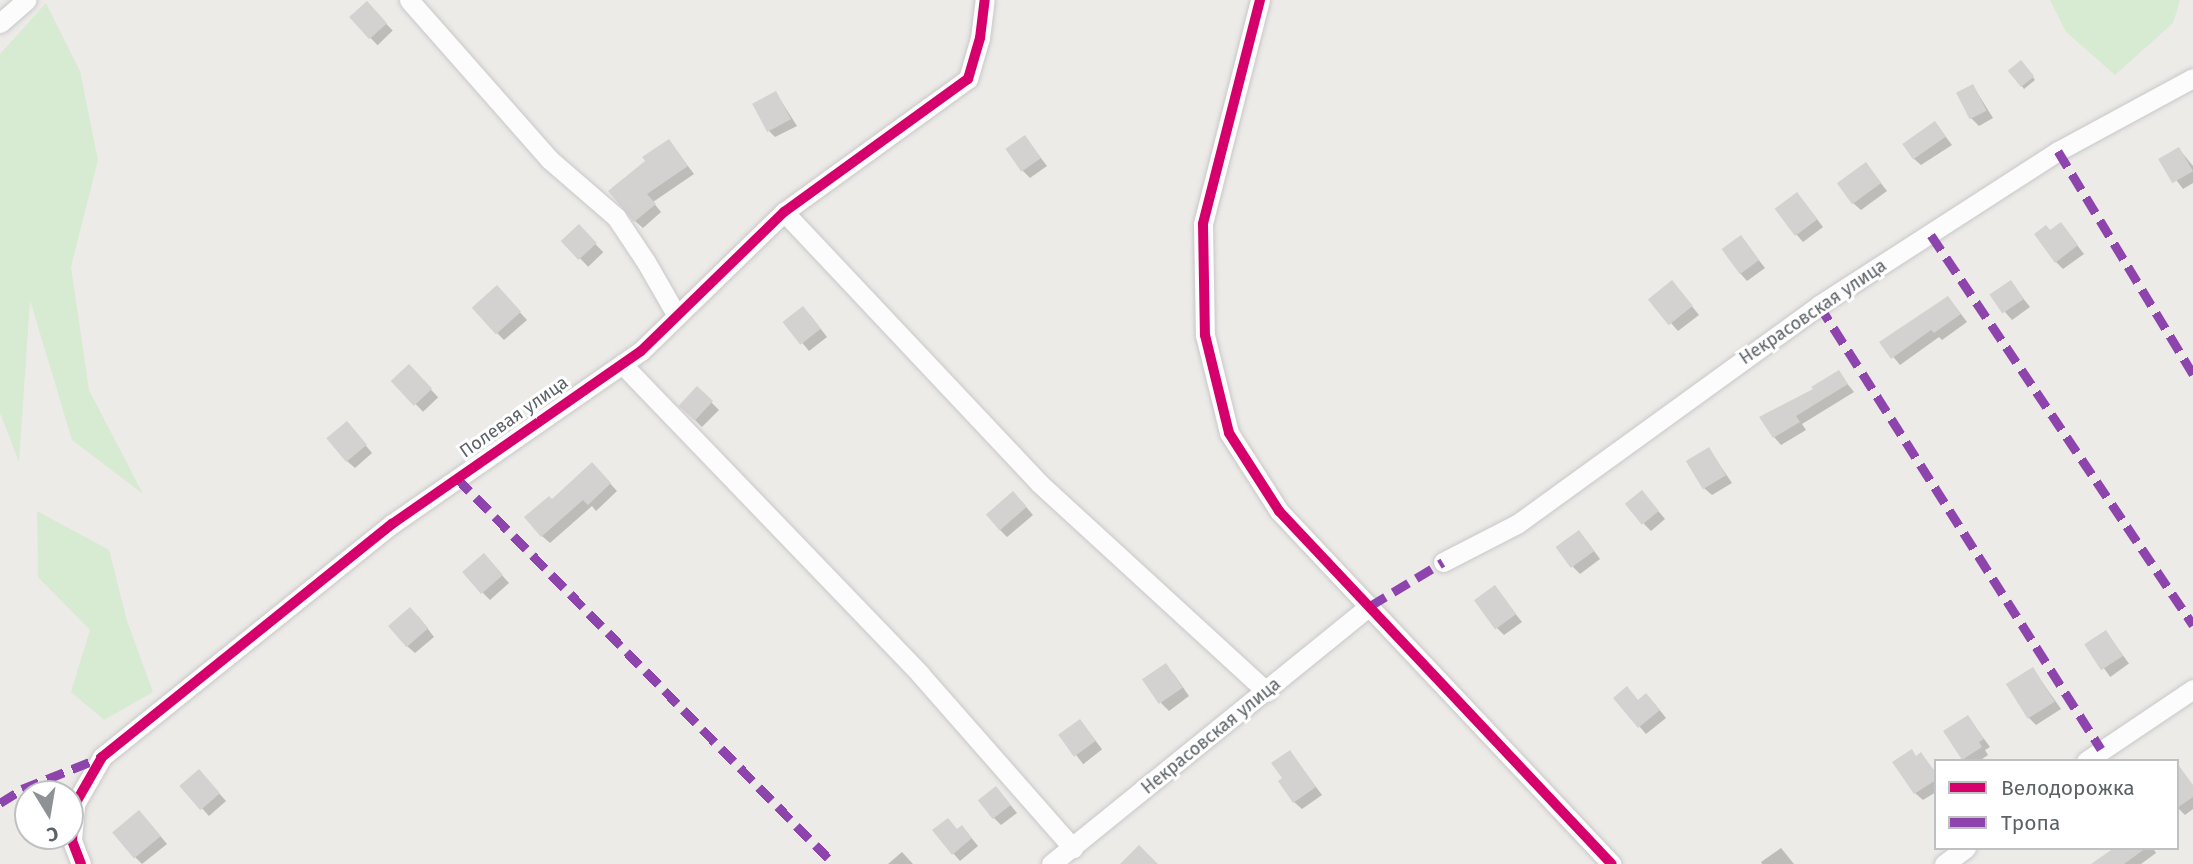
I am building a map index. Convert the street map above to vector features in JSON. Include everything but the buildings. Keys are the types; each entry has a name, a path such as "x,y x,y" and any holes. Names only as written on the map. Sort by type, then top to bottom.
{"street":[{"path":"0,23 26,0"},
{"path":"409,0 549,159 615,218 646,262 677,316"},
{"name":"Полевая улица","path":"81,864 72,840 75,804 102,757 392,524 641,351 784,212 968,79 980,38 985,0"},
{"path":"1260,0 1203,224 1205,335 1229,433 1279,511 1612,864"},
{"name":"Некрасовская улица","path":"1443,562 1517,524 1819,305 2057,151 2193,78"},
{"path":"784,212 1039,483 1267,692"},
{"path":"622,364 920,674 1073,848"},
{"name":"Некрасовская улица","path":"1051,864 1370,607"},
{"path":"2089,759 2193,689"},
{"path":"1944,864 1963,850"}],"green space":[{"path":"2050,0 2180,0 2173,23 2115,75 2066,32"},
{"path":"46,3 80,71 98,160 71,267 89,390 143,494 72,440 30,300 19,462 0,413 0,54"},
{"path":"37,511 109,550 127,621 153,692 104,720 71,692 90,630 38,577"}],"marked path":[{"path":"2058,151 2193,374"},
{"path":"1931,235 2193,625"},
{"path":"1819,305 2101,749"},
{"path":"457,478 834,864"},
{"path":"1370,606 1443,562"},
{"path":"0,803 22,789 102,757"}],"cycle path":[{"path":"81,864 72,840 75,804 102,757 392,524 641,351 784,212 968,79 980,38 985,0"},
{"path":"1260,0 1203,224 1205,335 1229,433 1279,511 1612,864"}]}
